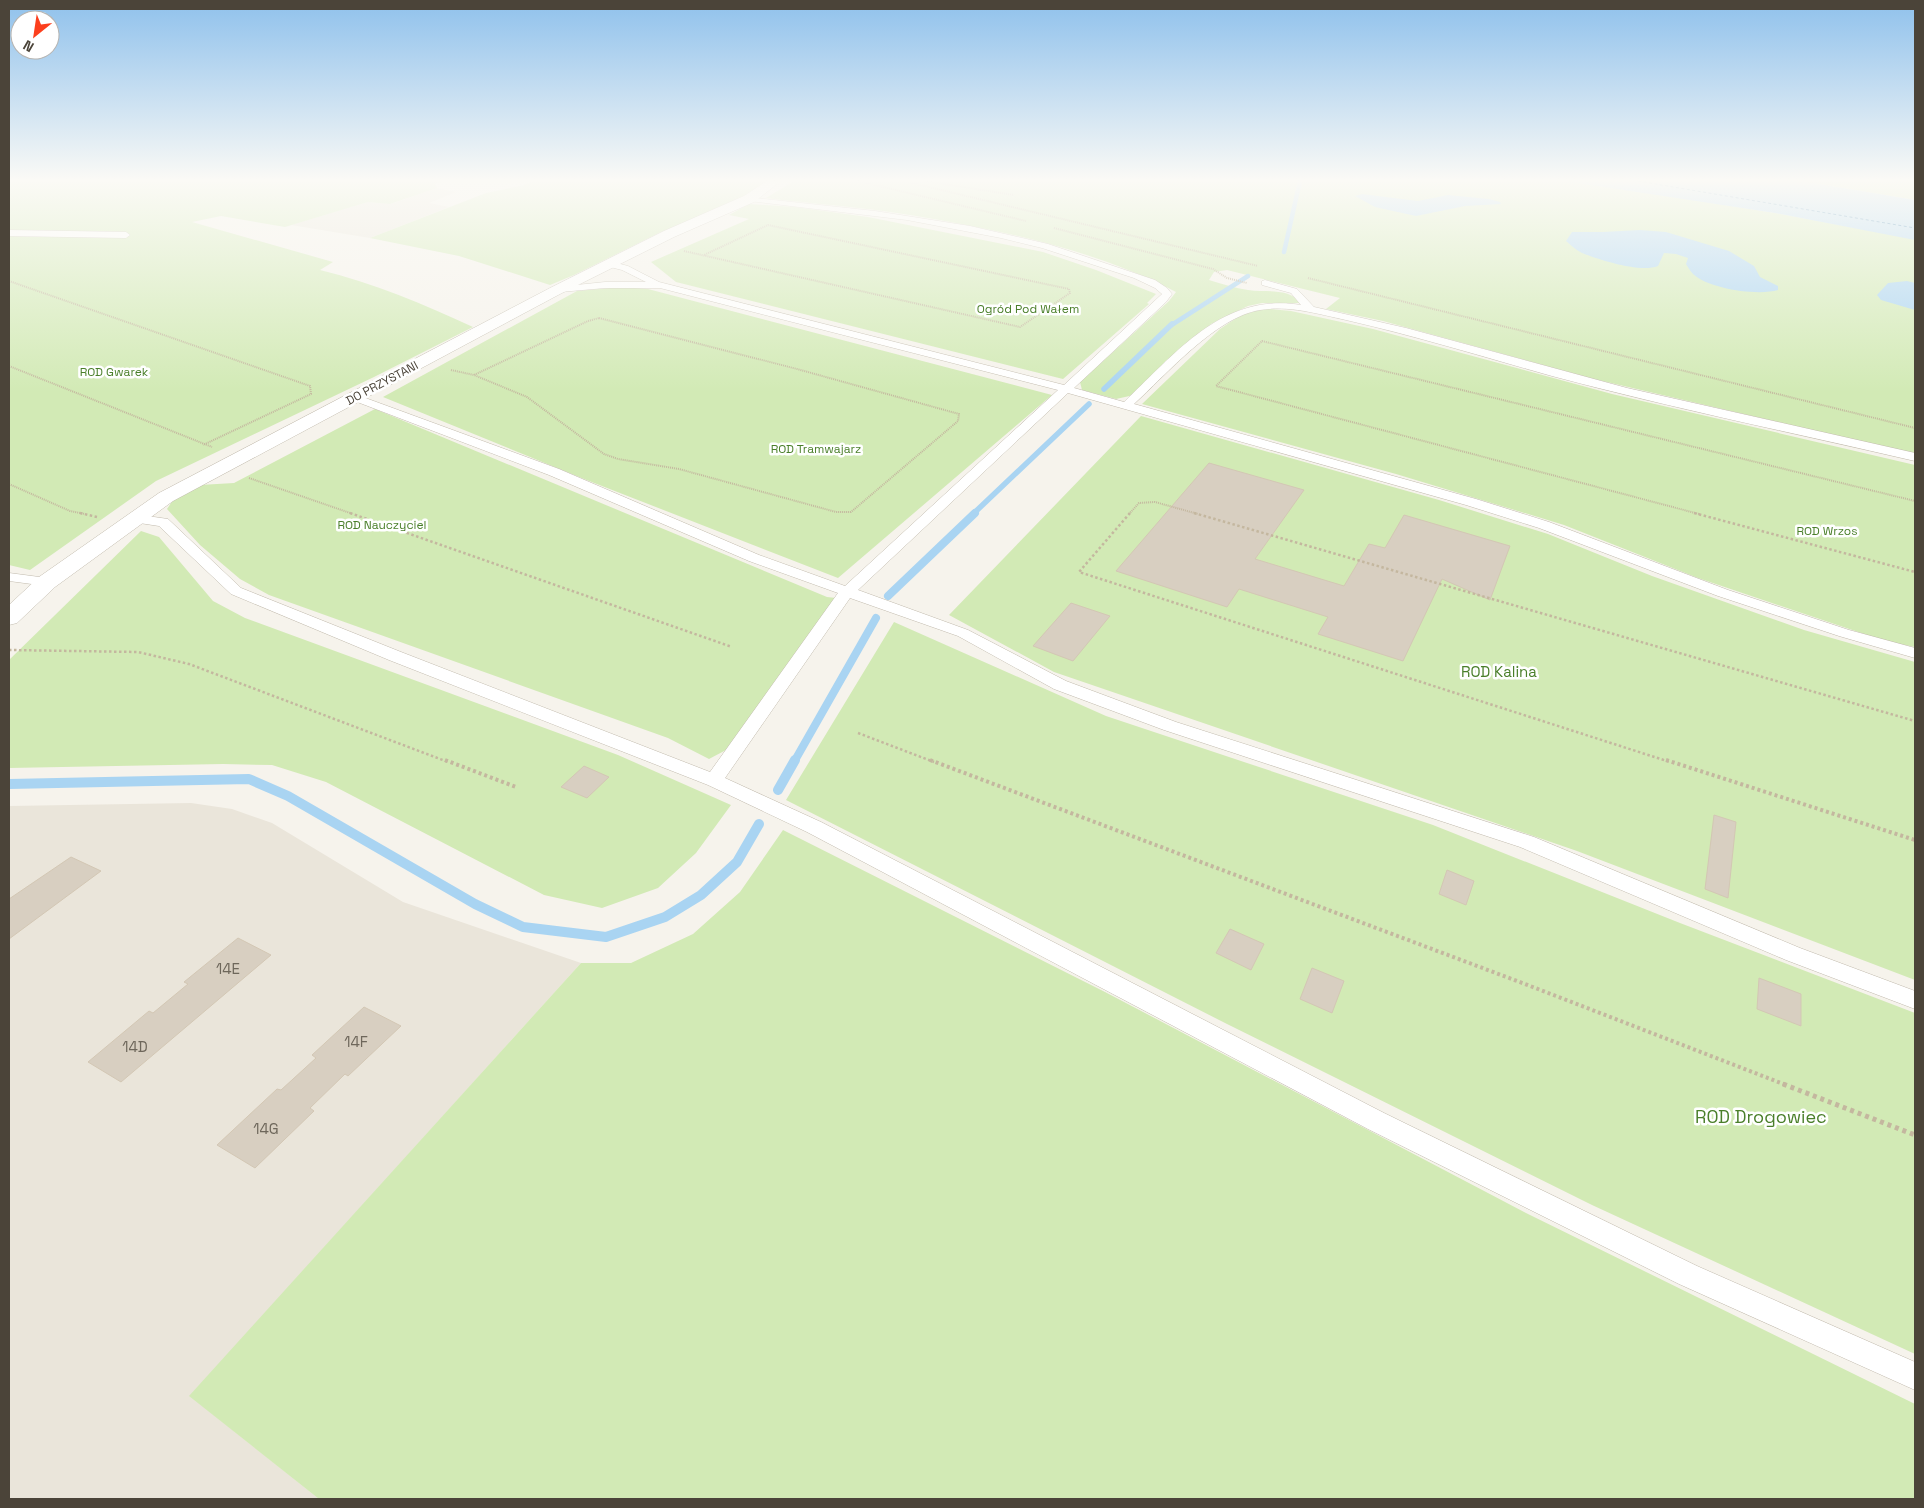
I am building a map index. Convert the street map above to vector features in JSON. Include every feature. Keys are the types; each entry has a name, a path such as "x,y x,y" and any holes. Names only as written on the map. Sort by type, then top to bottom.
{"street":[{"name":"DO PRZYSTANI","path":"9,618 47,582 166,496 635,251"}],"lane":[{"path":"714,780 846,593 1163,300 1167,294 1165,289 1150,281 1062,251"},
{"path":"610,264 625,268 660,285 1126,405 1471,502 1544,525 1723,593 1844,634 1915,653"},
{"path":"1265,284 1294,291 1310,310"},
{"path":"560,289 660,285"},
{"path":"1126,405 1209,331 1228,318 1247,309 1268,305 1290,306 1378,324 1586,381 1915,457"},
{"path":"356,398 554,472 754,558 846,593 901,610 962,633 1060,685 1170,726 1527,842 1793,954 1915,1000"},
{"path":"133,518 163,522 236,591 395,656 714,780 814,827 1376,1121 1688,1275 1915,1376"},
{"path":"9,577 47,582"}],"path":[{"path":"687,251 1020,327 1070,293 1069,289 889,251"},
{"path":"704,255 712,251"},
{"path":"1196,251 1261,267"},
{"path":"1300,276 1915,428"},
{"path":"1227,278 1250,284"},
{"path":"9,281 310,386 311,394 203,445"},
{"path":"447,369 474,375 527,398 604,454 611,457 679,469 836,512 851,512 958,421 959,414 797,369 599,318 588,321 474,375"},
{"path":"1915,501 1262,341 1216,386 1915,572"},
{"path":"9,366 212,447"},
{"path":"246,477 732,647"},
{"path":"9,484 70,511 103,519"},
{"path":"1915,721 1155,502 1139,503 1079,572 1915,840"},
{"path":"9,650 138,652 189,664 516,787"},
{"path":"858,734 1535,988 1915,1135"}],"shaded area":[{"path":"191,803 232,809 272,823 403,902 581,963 190,1396 319,1499 9,1499 9,806"}],"green space":[{"name":"ROD Gwarek","path":"9,251 296,251 333,262 320,270 360,281 398,295 473,327 374,377 156,481 30,570 9,565"},
{"path":"436,251 622,251 550,285 459,256"},
{"name":"Ogród Pod Wałem","path":"675,251 1040,251 1096,270 1156,294 1147,303 1149,304 1063,379 676,282 651,262"},
{"path":"1074,251 1915,251 1915,454 1594,379 1383,321 1326,309 1340,298 1227,270 1214,272 1209,280 1248,290 1283,293 1301,303 1262,303 1248,306 1211,324 1134,395 1116,399 1082,390 1080,382 1169,301 1176,292 1145,277"},
{"name":"ROD Tramwajarz","path":"621,287 648,289 1052,395 838,578 584,479 383,397 577,291"},
{"name":"ROD Wrzos","path":"1259,308 1291,311 1373,329 1612,394 1915,465 1915,647 1885,641 1698,578 1564,525 1396,474 1142,404 1220,329 1244,313"},
{"name":"ROD Nauczyciel","path":"375,409 827,597 836,598 726,750 709,759 668,738 269,595 240,579 200,545 167,509 173,500 200,485 234,483"},
{"name":"ROD Kalina","path":"1141,416 1439,500 1548,534 1652,576 1804,630 1915,662 1915,980 1577,851 1054,672 949,615"},
{"path":"141,531 159,537 213,601 245,618 618,755 731,805 696,853 658,888 602,908 544,895 326,782 272,765 223,764 9,768 9,660"},
{"name":"ROD Drogowiec","path":"894,622 1106,716 1433,825 1680,923 1915,1013 1915,1354 1592,1205 1227,1024 786,800"},
{"path":"783,830 1105,992 1528,1214 1915,1404 1915,1499 319,1499 189,1396 581,963 631,963 693,934 740,892"}],"water":[{"path":"1580,251 1730,251 1754,266 1760,277 1778,286 1778,290 1747,292 1710,284 1692,273 1686,264 1688,258 1676,254 1664,253 1658,266 1641,268 1609,262"},
{"path":"1907,281 1915,283 1915,310 1881,300 1877,295 1888,283"}],"building":[{"path":"1209,463 1304,490 1255,559 1344,586 1369,544 1385,548 1404,515 1510,546 1490,600 1442,579 1403,661 1318,634 1328,617 1239,589 1227,607 1116,571"},
{"path":"1071,603 1110,616 1073,661 1033,646"},
{"path":"584,766 609,777 587,798 561,787"},
{"path":"1714,815 1736,822 1728,898 1705,889"},
{"path":"71,857 101,871 9,939 9,899"},
{"path":"1447,870 1474,881 1466,905 1439,894"},
{"path":"1230,929 1264,944 1251,970 1216,953"},
{"path":"238,938 271,955 121,1082 88,1062 149,1011 153,1013 188,984 184,982"},
{"path":"1312,968 1344,981 1332,1013 1300,999"},
{"path":"1759,978 1801,994 1801,1026 1757,1009"},
{"path":"364,1007 401,1026 348,1076 345,1074 310,1108 314,1111 255,1168 217,1145 277,1089 281,1090 316,1058 312,1055"}],"waterway":[{"path":"1170,326 1248,276"},
{"path":"1104,389 1172,324"},
{"path":"973,514 1089,404"},
{"path":"888,596 975,513"},
{"path":"794,762 876,618"},
{"path":"778,790 795,760"},
{"path":"9,784 249,779 288,796 475,904 523,927 606,937 665,917 701,895 737,862 759,824"}]}
